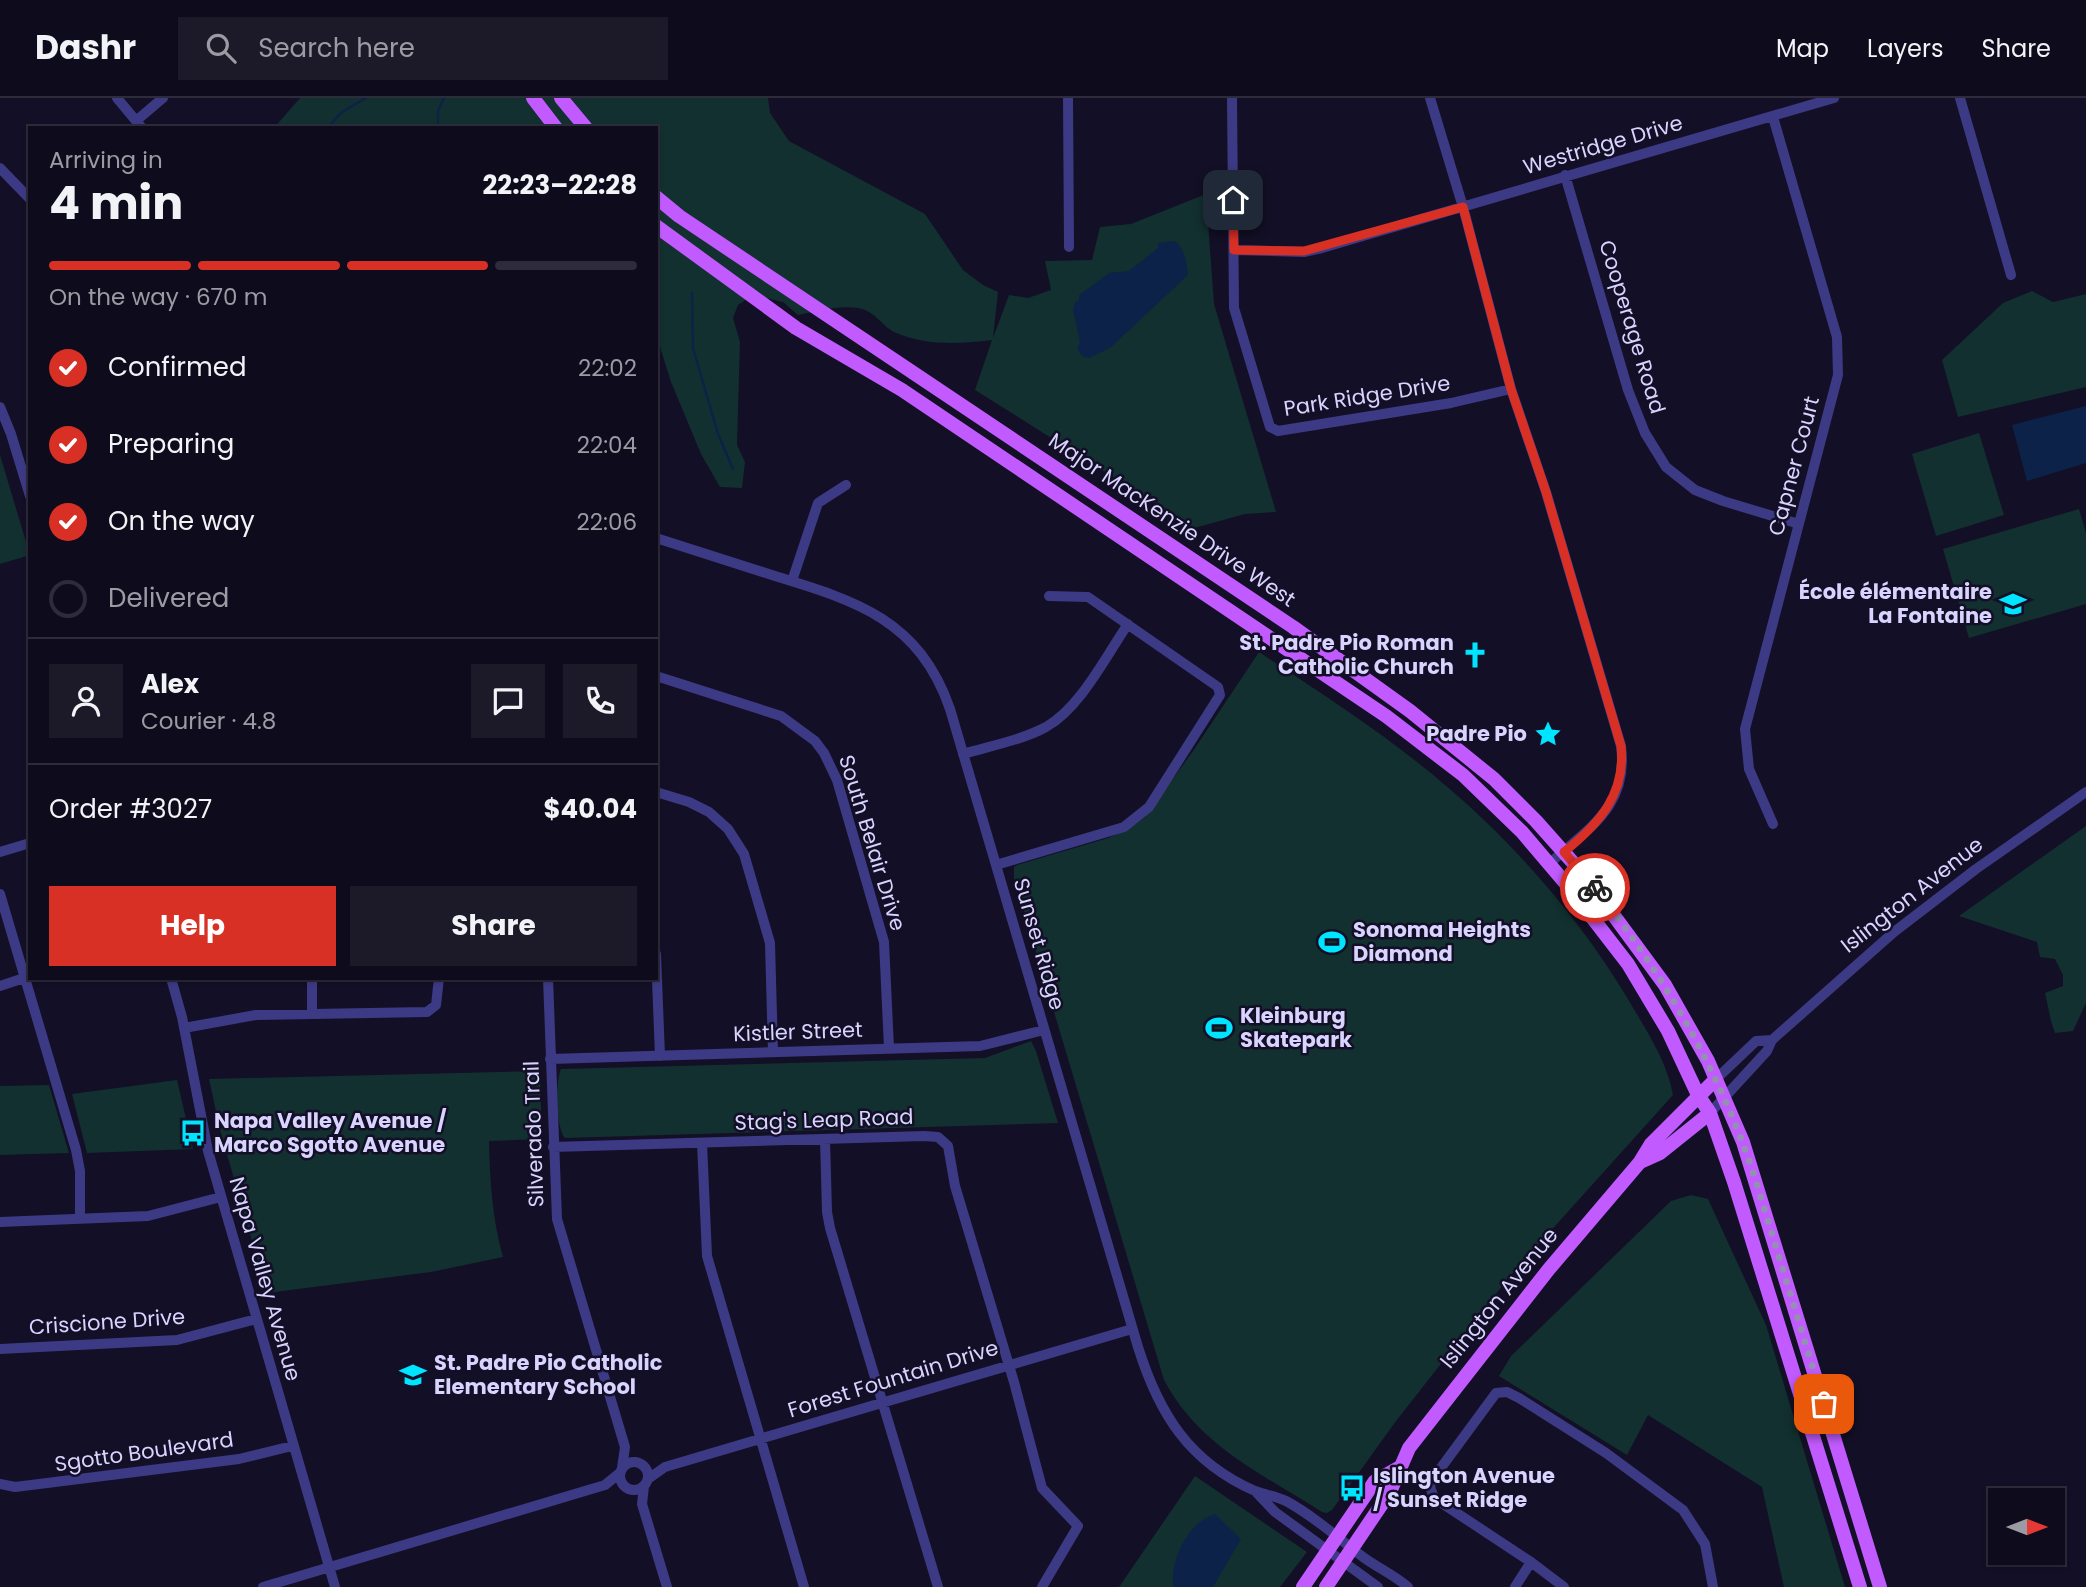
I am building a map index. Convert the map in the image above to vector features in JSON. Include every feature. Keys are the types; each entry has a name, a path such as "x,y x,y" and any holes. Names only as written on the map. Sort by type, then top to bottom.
{"main road":[{"path":"533,98 554,126"},
{"path":"561,98 584,126"},
{"name":"Major MacKenzie Drive West","path":"658,199 679,216 1293,627 1410,710 1494,779 1564,852 1603,899 1665,985 1724,1096 1754,1175 1880,1587"},
{"name":"Major MacKenzie Drive West","path":"658,227 796,328 902,390 1387,716 1463,775 1509,819 1549,864 1628,964 1668,1031 1698,1095 1710,1113 1860,1587"},
{"name":"Islington Avenue","path":"1326,1587 1390,1492 1409,1448 1464,1374 1640,1162 1651,1144 1716,1079"},
{"name":"Islington Avenue","path":"1640,1162 1660,1153 1710,1113"},
{"name":"Islington Avenue","path":"1303,1587 1375,1481 1400,1467"}],"street":[{"path":"117,98 139,124 163,98"},
{"path":"1068,98 1069,247"},
{"name":"Park Ridge Drive","path":"1232,98 1234,308 1270,427 1278,431 1451,403 1511,389"},
{"path":"1430,98 1463,207 1511,389 1546,492 1621,746 1621,775 1606,811 1582,838 1549,864"},
{"name":"Westridge Drive","path":"1234,250 1304,251 1834,98"},
{"path":"1960,98 2011,275"},
{"name":"Capner Court","path":"1773,117 1837,337 1838,375 1745,729 1749,769 1773,824"},
{"path":"0,167 28,197"},
{"name":"Cooperage Road","path":"1565,175 1628,390 1645,433 1667,467 1695,489 1723,501 1799,524"},
{"path":"0,407 28,489"},
{"path":"792,581 818,503 846,485"},
{"name":"Sunset Ridge","path":"658,539 856,603 877,614 904,635 926,660 943,691 1132,1329 1154,1392 1176,1430 1209,1462 1255,1491 1275,1512 1378,1587"},
{"path":"996,865 1124,827 1149,807 1220,695 1218,687 1088,597 1049,596"},
{"path":"962,754 1036,732 1056,720 1076,702 1128,624"},
{"name":"South Belair Drive","path":"658,677 780,716 815,741 824,753 837,780 884,942 889,1048"},
{"name":"Islington Avenue","path":"1710,1113 1767,1051 1772,1040 1894,933 1976,869 2086,792"},
{"path":"658,793 690,802 709,812 728,829 744,854 770,943 773,1052"},
{"path":"0,852 28,845"},
{"path":"0,894 76,1150 80,1171 80,1218"},
{"path":"0,986 24,978"},
{"name":"Napa Valley Avenue","path":"172,980 184,1028 200,1117 221,1197 335,1587"},
{"path":"312,980 312,1013"},
{"path":"184,1028 256,1015 428,1012 436,1004 439,980"},
{"name":"Silverado Trail","path":"548,980 558,1219 625,1447 621,1470"},
{"path":"657,980 660,1056"},
{"name":"Kistler Street","path":"550,1059 989,1045 1044,1030"},
{"name":"Islington Avenue","path":"1716,1079 1756,1041 1772,1040"},
{"name":"Stag's Leap Road","path":"553,1147 938,1137 948,1146 955,1186 1008,1365"},
{"path":"825,1139 830,1228 938,1587"},
{"path":"702,1143 707,1255 804,1587"},
{"path":"0,1222 148,1216 221,1197"},
{"name":"Criscione Drive","path":"0,1349 177,1340 256,1320"},
{"name":"Forest Fountain Drive","path":"646,1482 665,1467 1132,1329"},
{"path":"1008,1365 1042,1488 1078,1526 1042,1587"},
{"path":"1564,1587 1434,1498 1430,1487 1432,1480 1496,1393 1507,1392 1519,1398 1606,1453 1683,1510 1705,1544 1713,1587"},
{"name":"Sgotto Boulevard","path":"0,1484 15,1487 172,1469 239,1459 292,1446"},
{"name":"Silverado Trail","path":"625,1447 641,1464"},
{"path":"605,1485 629,1463 641,1464 648,1472 642,1504"},
{"name":"Forest Fountain Drive","path":"641,1464 665,1467"},
{"path":"621,1470 621,1480 642,1504 667,1587"},
{"path":"262,1587 605,1485 637,1490 646,1482"},
{"name":"Sunset Ridge","path":"1255,1491 1284,1499 1408,1587"},
{"path":"1515,1587 1531,1562"}],"green space":[{"path":"300,98 768,98 770,113 789,141 925,214 963,270 998,292 993,338 1009,295 1028,298 1051,290 1045,261 1092,260 1100,227 1131,224 1206,194 1214,304 1276,512 1245,514 1194,528 975,390 992,340 955,343 918,340 894,332 873,315 858,308 836,308 798,315 783,302 758,296 750,297 738,305 733,318 740,342 737,445 745,462 742,488 720,487 701,454 671,382 658,340 658,126 276,126"},
{"path":"2032,291 2053,302 2086,294 2086,387 1958,417 1942,360 2003,303"},
{"path":"1979,433 2004,515 1936,536 1912,454"},
{"path":"0,455 28,556 0,564"},
{"path":"2079,509 2086,533 2086,604 1969,638 1943,549"},
{"path":"1259,652 1400,749 1497,832 1568,912 1609,969 1655,1045 1666,1069 1673,1095 1510,1276 1396,1421 1332,1510 1327,1513 1254,1470 1213,1440 1178,1403 1164,1380 1014,878 1014,867 1017,865 1108,838 1130,828 1145,817"},
{"path":"2086,826 2086,1003 2073,1031 2055,1033 2045,993 2063,986 2063,975 2055,959 2040,957 2037,942 1959,916"},
{"path":"1031,1041 1058,1123 565,1138 558,1115 557,1094 561,1069 985,1058"},
{"path":"540,1071 542,1139 489,1141 492,1199 503,1257 431,1272 267,1293 220,1130 209,1079"},
{"path":"177,1080 193,1149 87,1153 72,1094"},
{"path":"49,1085 69,1153 0,1155 0,1086"},
{"path":"1691,1195 1708,1199 1766,1325 1845,1587 1784,1587 1762,1487 1648,1415 1627,1455 1499,1376 1511,1356 1671,1201"},
{"path":"1195,1476 1307,1552 1280,1587 1119,1587"}],"water":[{"path":"1175,241 1183,252 1188,275 1110,348 1089,358 1082,356 1077,348 1080,342 1073,310 1075,302 1079,301 1079,295 1109,273 1129,271 1158,248 1158,243"},
{"path":"2086,406 2086,463 2027,481 2012,425"},
{"path":"1215,1514 1241,1539 1213,1587 1173,1587 1175,1565 1183,1543 1197,1525"}],"waterway":[{"path":"329,126 342,112 366,98"},
{"path":"438,126 438,111 444,98"},
{"path":"692,293 693,348 718,434 733,469"}],"way so far":[{"path":"1595,888 1665,985 1716,1079 1754,1175 1824,1404"}],"place":[{"name":"École élémentaire La Fontaine","path":"2013,604"},
{"name":"St. Padre Pio Roman Catholic Church","path":"1475,655"},
{"name":"Padre Pio","path":"1548,734"},
{"name":"Sonoma Heights Diamond","path":"1332,942"},
{"name":"Kleinburg Skatepark","path":"1219,1028"},
{"name":"Napa Valley Avenue / Marco Sgotto Avenue","path":"193,1133"},
{"name":"St. Padre Pio Catholic Elementary School","path":"413,1375"},
{"name":"Islington Avenue / Sunset Ridge","path":"1352,1488"}],"route":[{"path":"1233,200 1234,250 1304,251 1322,248 1463,207 1511,389 1546,492 1621,746 1621,775 1614,797 1601,818 1564,852 1595,888"}]}
